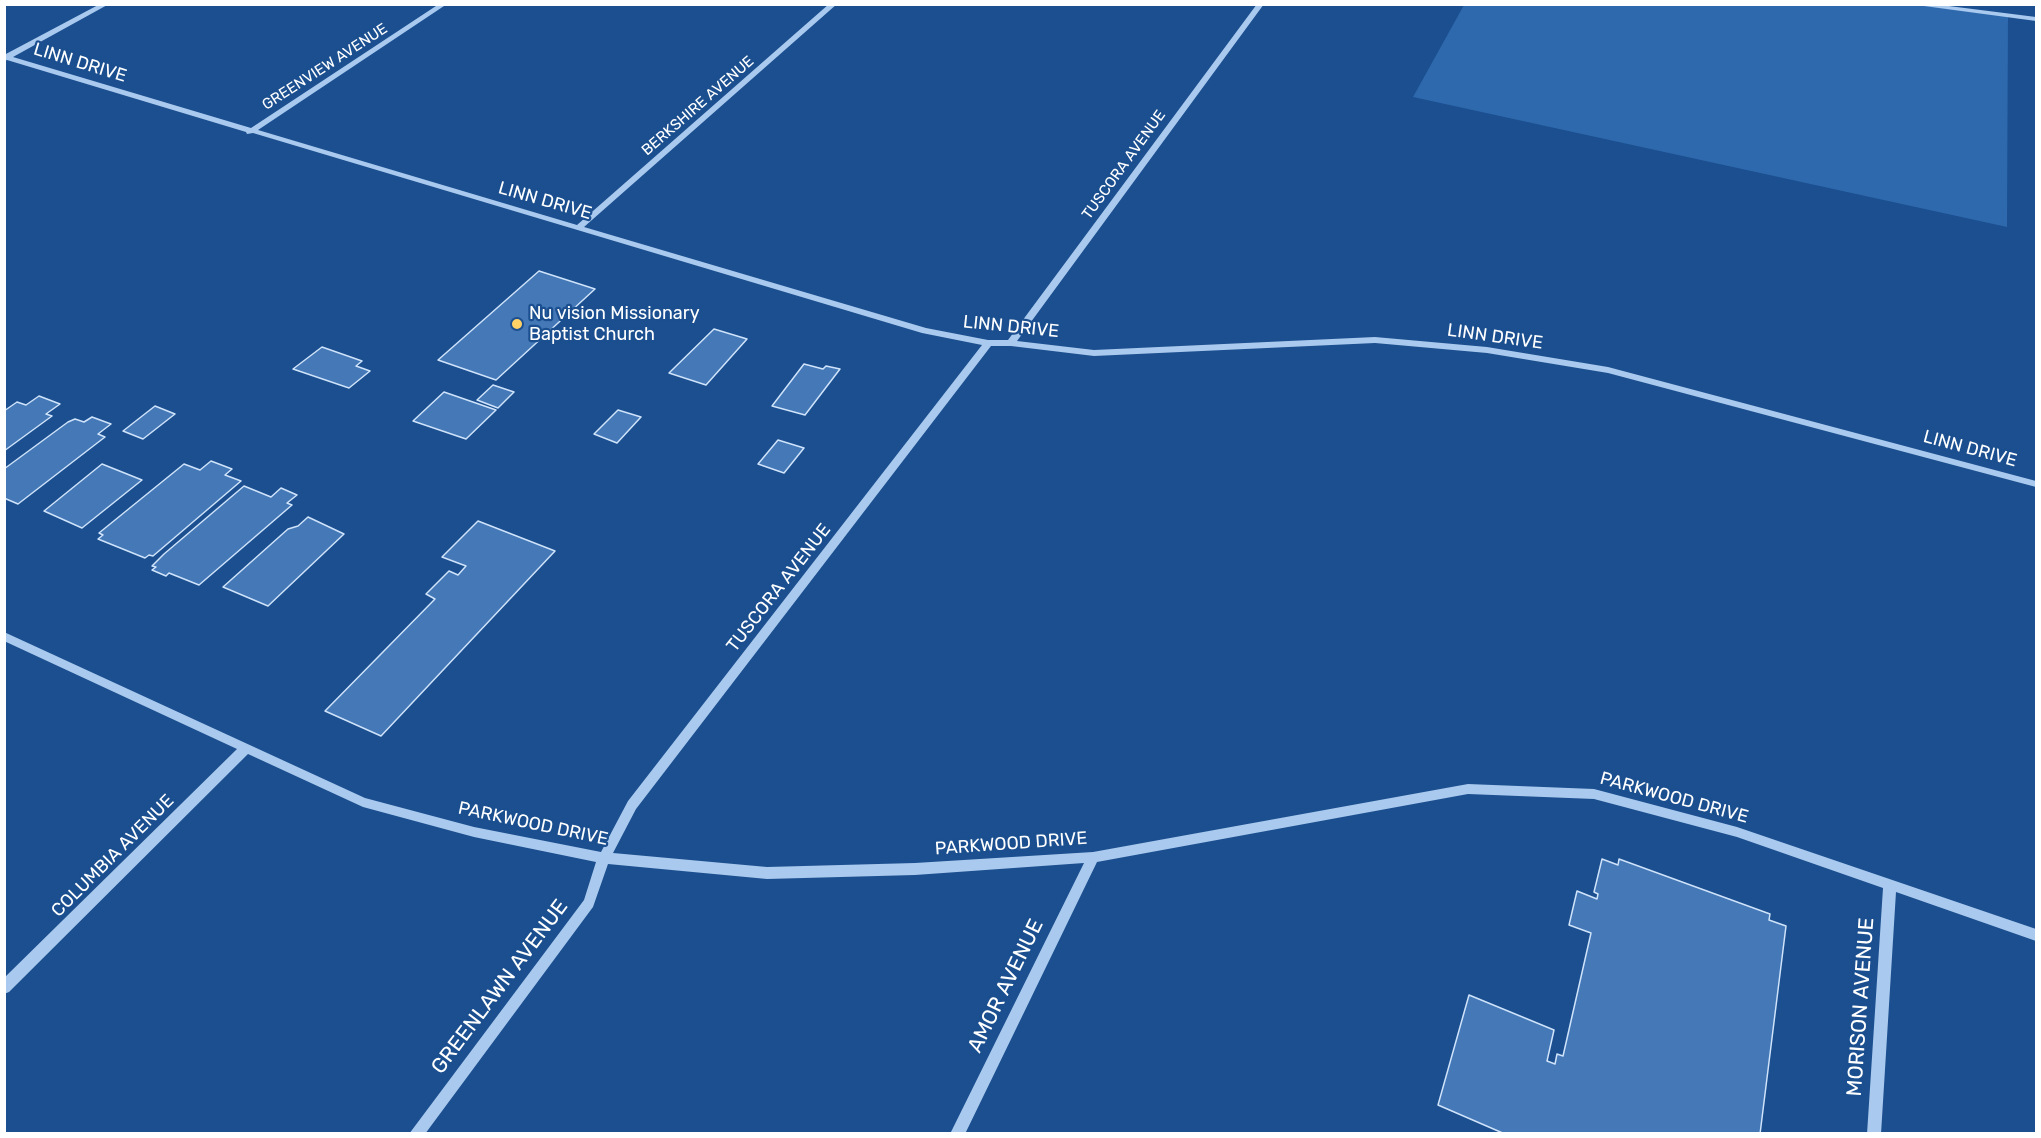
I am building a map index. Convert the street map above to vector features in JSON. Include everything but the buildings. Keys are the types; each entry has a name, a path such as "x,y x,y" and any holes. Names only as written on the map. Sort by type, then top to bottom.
{"street":[{"path":"5,58 106,4"},
{"name":"GREENVIEW AVENUE","path":"250,132 444,4"},
{"name":"BERKSHIRE AVENUE","path":"579,227 834,4"},
{"name":"TUSCORA AVENUE","path":"1011,343 1261,4"},
{"path":"1912,4 2037,19"},
{"name":"LINN DRIVE","path":"5,58 579,227 925,332 988,343 1011,343 1094,353 1375,340 1487,350 1608,370 2037,484"},
{"name":"TUSCORA AVENUE","path":"604,858 632,805 988,343"},
{"name":"PARKWOOD DRIVE","path":"4,636 363,802 474,832 604,858 767,873 915,869 1093,857 1468,789 1594,794 1737,832 2037,935"},
{"name":"COLUMBIA AVENUE","path":"4,988 246,748"},
{"name":"AMOR AVENUE","path":"957,1134 1093,857"},
{"name":"GREENLAWN AVENUE","path":"417,1134 589,903 604,858"},
{"name":"MORISON AVENUE","path":"1874,1134 1890,884"}],"shaded area":[{"path":"1912,4 2008,16 2007,227 1413,97 1464,5"}],"place":[{"name":"Nu vision Missionary Baptist Church","path":"517,324"}]}
